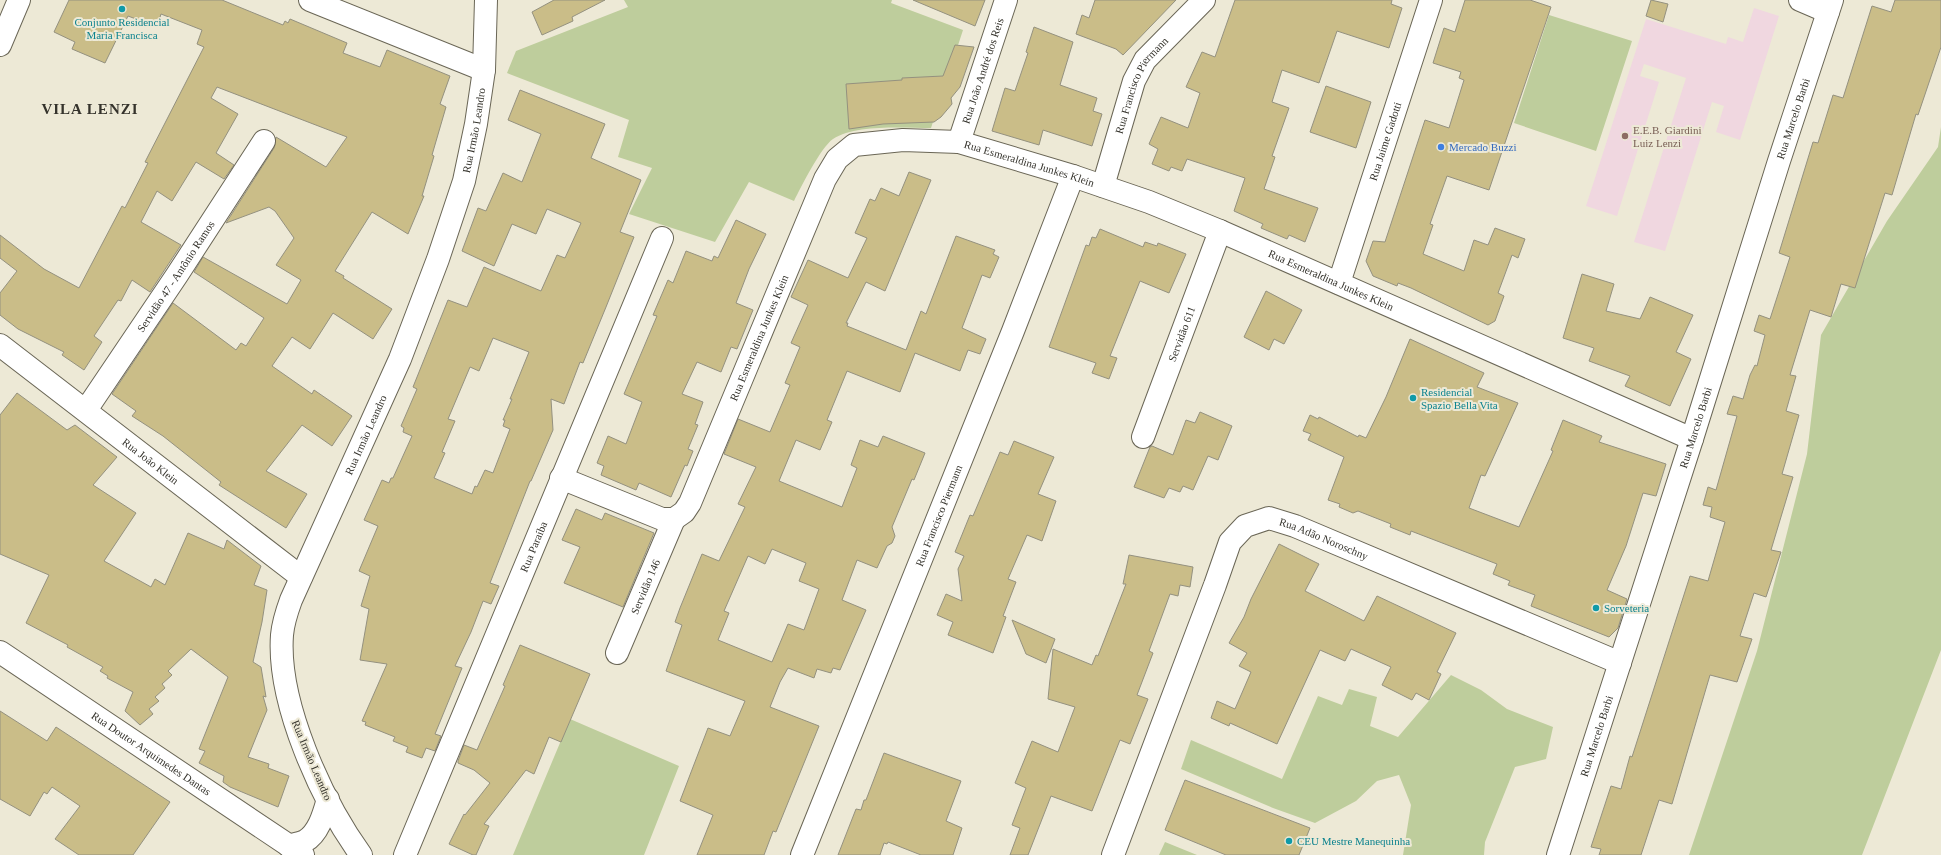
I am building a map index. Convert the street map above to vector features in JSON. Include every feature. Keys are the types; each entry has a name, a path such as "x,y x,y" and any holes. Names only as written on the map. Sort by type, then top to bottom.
{"street":[{"path":"0,45 19,0"},
{"path":"310,0 484,70"},
{"name":"Rua Irmão Leandro","path":"361,855 328,799 298,734 285,685 282,666 282,634 285,617 301,577 400,359 438,259 464,181 476,124 484,70 486,0"},
{"name":"Rua João André dos Reis","path":"959,142 1006,0"},
{"name":"Rua Francisco Piermann","path":"1103,186 1134,81 1145,60 1204,0"},
{"name":"Rua Jaime Gadotti","path":"1339,282 1431,0"},
{"path":"1800,0 1830,6"},
{"name":"Rua Marcelo Barbi","path":"1558,855 1692,439 1779,161 1830,6"},
{"name":"Rua Esmeraldina Junkes Klein","path":"674,520 684,512 690,503 825,179 837,159 854,144 903,140 959,142 1103,186 1220,231 1339,282 1692,439"},
{"name":"Servidão 47 - Antônio Ramos","path":"86,410 177,275 264,141"},
{"name":"Rua Francisco Piermann","path":"802,855 1013,331 1073,176"},
{"name":"Servidão 611","path":"1143,437 1220,231"},
{"name":"Rua Paraíba","path":"405,855 662,238"},
{"name":"Rua João Klein","path":"0,345 301,577"},
{"path":"561,478 648,514 662,519 674,520"},
{"name":"Rua Adão Noroschny","path":"1113,855 1230,542 1245,526 1269,518 1295,526 1620,663"},
{"name":"Servidão 146","path":"617,653 674,520"},
{"name":"Rua Doutor Arquimedes Dantas","path":"0,652 296,850"},
{"path":"296,850 312,834 324,816 328,799"}],"shaded area":[{"name":"E.E.B. Giardini Luiz Lenzi","path":"1754,8 1779,16 1740,140 1716,132 1724,106 1712,102 1665,251 1634,242 1686,78 1644,64 1640,76 1659,82 1617,216 1586,206 1646,19 1726,44 1728,37 1743,42"}],"green space":[{"path":"624,0 892,0 891,3 963,30 931,128 867,129 843,134 833,139 828,143 817,158 794,201 749,182 715,242 629,214 652,168 618,157 629,120 507,73 516,51 628,7"},
{"path":"1549,15 1632,41 1596,151 1514,123"},
{"path":"1941,127 1941,650 1862,855 1689,855 1757,651 1807,454 1821,335 1887,221 1938,147"},
{"path":"1451,675 1481,690 1507,709 1553,727 1546,759 1515,767 1485,842 1484,855 1403,855 1411,805 1399,775 1377,781 1356,801 1315,823 1273,808 1181,769 1191,740 1282,779 1318,696 1342,705 1349,689 1377,697 1370,726 1398,737"},
{"path":"570,719 679,766 644,855 513,855"},
{"path":"1165,842 1197,855 1159,855"}],"building":[{"path":"69,0 222,0 283,25 285,21 288,23 290,19 347,43 343,53 380,67 387,50 450,76 440,104 446,107 432,155 434,156 422,196 424,196 408,234 372,212 335,271 344,276 343,278 392,309 373,339 333,313 310,349 292,337 272,366 312,394 314,390 352,416 332,446 302,425 266,471 307,494 286,528 219,485 221,482 163,436 132,416 136,411 112,394 173,303 236,350 241,343 246,346 264,318 194,272 203,257 287,304 301,280 276,265 294,238 275,211 269,207 226,223 274,148 276,137 326,167 347,137 217,87 211,98 238,114 216,153 234,165 224,179 196,162 172,201 157,191 141,222 181,245 150,292 132,280 121,301 118,300 94,336 102,342 84,370 62,355 64,352 18,329 0,315 0,293 17,271 0,258 0,235 44,269 79,288 122,206 125,208 148,163 145,162 204,47 197,44 202,30 161,14 157,27 128,16 105,63 72,49 75,42 54,32"},
{"path":"554,0 605,0 572,17 573,21 542,35 532,12"},
{"path":"913,0 985,0 975,26"},
{"path":"1095,0 1176,0 1123,55 1116,49 1076,34 1082,15 1089,18"},
{"path":"1235,0 1392,0 1391,4 1402,8 1389,48 1337,31 1319,83 1282,70 1272,102 1289,108 1272,156 1275,157 1264,189 1318,208 1305,242 1289,235 1287,239 1261,228 1263,224 1234,211 1245,178 1187,159 1182,171 1171,167 1169,171 1152,164 1158,149 1149,144 1161,117 1188,128 1200,93 1186,87 1202,52 1215,57"},
{"path":"1465,0 1530,0 1551,7 1489,190 1447,176 1430,224 1433,225 1423,254 1464,271 1474,240 1488,245 1495,228 1525,239 1518,258 1512,255 1498,293 1504,296 1495,321 1488,325 1411,288 1398,283 1397,286 1373,276 1366,261 1373,241 1385,242 1425,120 1449,128 1464,80 1459,78 1461,72 1433,63 1444,28 1455,32"},
{"path":"1651,0 1668,4 1663,22 1646,16"},
{"path":"1895,0 1941,0 1941,47 1918,115 1916,114 1892,195 1885,193 1855,288 1841,284 1831,317 1810,310 1790,375 1796,376 1786,411 1799,415 1782,474 1793,477 1771,550 1781,552 1766,597 1754,593 1740,636 1752,639 1737,682 1710,675 1672,804 1659,800 1641,855 1599,855 1601,849 1591,847 1611,786 1621,789 1630,756 1632,757 1690,576 1708,581 1725,522 1710,517 1712,507 1703,505 1708,487 1716,490 1737,416 1727,414 1733,396 1743,399 1750,375 1755,365 1757,366 1765,335 1754,331 1759,315 1770,319 1790,257 1779,253 1813,142 1818,143 1833,95 1843,98 1872,6 1891,12"},
{"path":"1034,27 1073,42 1060,85 1097,98 1093,111 1102,114 1092,146 1043,130 1039,145 992,131 1005,88 1015,91 1028,53 1026,52"},
{"path":"955,45 974,47 960,87 951,98 952,104 941,117 934,122 883,124 849,129 846,84 902,80 902,78 943,76"},
{"path":"1326,86 1371,102 1356,148 1310,132"},
{"path":"520,90 605,124 591,158 641,180 620,232 634,237 583,363 580,362 564,404 551,399 553,430 530,481 490,583 499,586 491,604 483,601 471,632 455,666 462,668 435,734 441,736 435,751 426,748 422,758 406,752 408,747 393,741 395,737 365,725 366,722 362,721 387,664 360,660 369,609 361,606 370,576 359,571 378,526 364,520 382,480 389,483 391,478 393,478 412,436 403,432 404,428 401,426 417,389 413,387 448,300 467,307 484,267 541,291 557,255 565,258 581,223 547,209 536,234 512,224 494,266 462,251 478,208 486,211 503,173 522,182 541,134 508,120","holes":["493,338 529,352 503,420 505,420 503,426 510,429 493,473 485,470 472,494 434,478 445,453 442,452 455,421 448,419 470,367 479,371"]},
{"path":"909,172 931,180 885,291 866,282 846,323 848,323 847,326 906,350 921,311 926,314 956,236 995,250 993,254 999,257 990,278 982,275 962,328 986,339 980,354 968,350 960,371 915,353 900,392 847,371 827,420 832,422 820,450 796,440 779,481 842,507 857,468 851,465 860,440 878,447 883,436 925,453 914,480 912,479 892,527 895,536 892,543 887,546 877,568 857,560 842,600 866,610 840,670 833,668 831,673 817,669 814,678 788,668 780,682 770,707 819,726 776,832 773,831 764,855 697,855 713,815 680,801 708,728 730,736 745,701 666,671 682,625 675,622 702,554 719,561 745,507 738,504 756,467 724,454 738,419 770,432 790,385 785,383 800,347 791,343 808,305 791,297 808,260 848,278 867,238 855,233 870,199 875,201 881,188 899,196","holes":["772,549 806,563 799,581 819,589 804,630 788,624 772,662 718,640 729,613 724,611 748,556 765,564"]},
{"path":"736,220 766,234 749,269 736,303 753,310 737,349 731,347 721,372 697,362 682,394 703,402 695,424 698,425 688,449 693,451 671,497 639,483 636,490 601,475 604,466 597,463 608,436 626,444 642,402 624,394 657,316 653,315 668,280 673,283 686,251 712,261 714,256 718,258"},
{"path":"1100,229 1143,247 1145,242 1157,246 1158,243 1186,254 1169,293 1140,281 1110,356 1117,358 1109,379 1092,373 1096,363 1049,347 1086,245 1089,246 1092,237 1096,238"},
{"path":"1582,274 1614,284 1606,311 1640,319 1650,297 1693,315 1676,352 1691,359 1670,406 1625,386 1630,376 1589,361 1594,348 1563,338"},
{"path":"1266,291 1302,310 1284,344 1274,339 1269,350 1244,337"},
{"path":"1410,339 1484,373 1477,387 1518,403 1485,476 1481,475 1469,508 1519,527 1553,451 1551,450 1563,420 1602,436 1599,442 1666,464 1656,496 1643,493 1626,546 1607,590 1627,599 1618,628 1609,637 1531,606 1535,595 1508,585 1510,581 1493,574 1497,564 1411,531 1410,535 1390,527 1391,524 1358,511 1353,513 1339,507 1340,504 1328,500 1344,457 1308,440 1311,434 1303,431 1310,415 1318,419 1319,417 1358,437 1359,435 1366,438 1386,397"},
{"path":"17,393 67,430 75,425 117,457 93,485 136,513 104,561 151,587 155,579 165,585 188,533 224,549 227,540 261,566 254,585 267,590 253,662 261,667 266,697 263,696 267,710 248,757 269,764 268,768 289,776 278,807 230,787 223,782 224,776 199,763 205,751 199,749 228,677 191,649 168,671 172,675 162,684 165,688 155,697 159,701 149,709 153,714 140,725 125,711 133,692 107,678 108,676 100,671 103,667 67,647 68,645 26,623 49,575 0,554 0,415"},
{"path":"1200,412 1232,426 1218,460 1208,456 1193,490 1183,486 1180,492 1169,488 1164,498 1134,487 1150,447 1152,446 1173,455 1186,420 1195,423"},
{"path":"1014,441 1054,457 1038,494 1056,501 1042,541 1027,535 1008,579 1016,582 1003,616 1006,617 993,653 948,635 953,622 937,615 946,594 962,601 958,569 964,556 955,552 970,515 973,516 1000,452 1008,455"},
{"path":"576,509 602,520 605,513 654,533 623,607 564,583 580,547 562,540"},
{"path":"1279,544 1319,564 1305,591 1364,621 1377,596 1456,633 1437,672 1441,674 1429,700 1416,693 1412,700 1382,685 1391,667 1351,649 1345,661 1320,650 1277,744 1230,723 1229,726 1211,718 1217,701 1235,709 1251,672 1239,666 1247,653 1229,643 1244,617 1251,599"},
{"path":"1129,555 1193,567 1190,587 1180,585 1178,596 1170,594 1149,651 1153,653 1137,695 1148,699 1130,744 1120,740 1092,811 1051,796 1028,855 1010,855 1020,828 1012,825 1026,788 1015,783 1032,741 1058,752 1075,707 1048,699 1053,649 1092,665 1096,655 1098,656 1126,584 1123,584"},
{"path":"1012,620 1055,639 1046,663 1026,654"},
{"path":"520,645 590,674 561,742 549,737 534,774 526,770 484,824 489,826 476,855 473,855 449,844 464,814 465,815 490,783 474,770 458,763 458,761 464,745 477,750 505,686 503,685"},
{"path":"0,711 47,741 56,727 170,802 133,855 79,855 55,839 80,806 52,787 47,794 44,792 30,816 0,799"},
{"path":"884,753 961,781 946,821 962,828 953,855 921,855 888,842 887,844 884,843 880,855 838,855 856,809 861,810 864,800 866,800"},
{"path":"1185,780 1310,828 1299,855 1226,855 1165,830"}],"place":[{"name":"Conjunto Residencial Maria Francisca","path":"122,9"},
{"name":"E.E.B. Giardini Luiz Lenzi","path":"1625,136"},
{"name":"Mercado Buzzi","path":"1441,147"},
{"name":"Residencial Spazio Bella Vita","path":"1413,398"},
{"name":"Sorveteria","path":"1596,608"},
{"name":"CEU Mestre Manequinha","path":"1289,841"}],"district":[{"name":"VILA LENZI","path":"90,109"}]}
